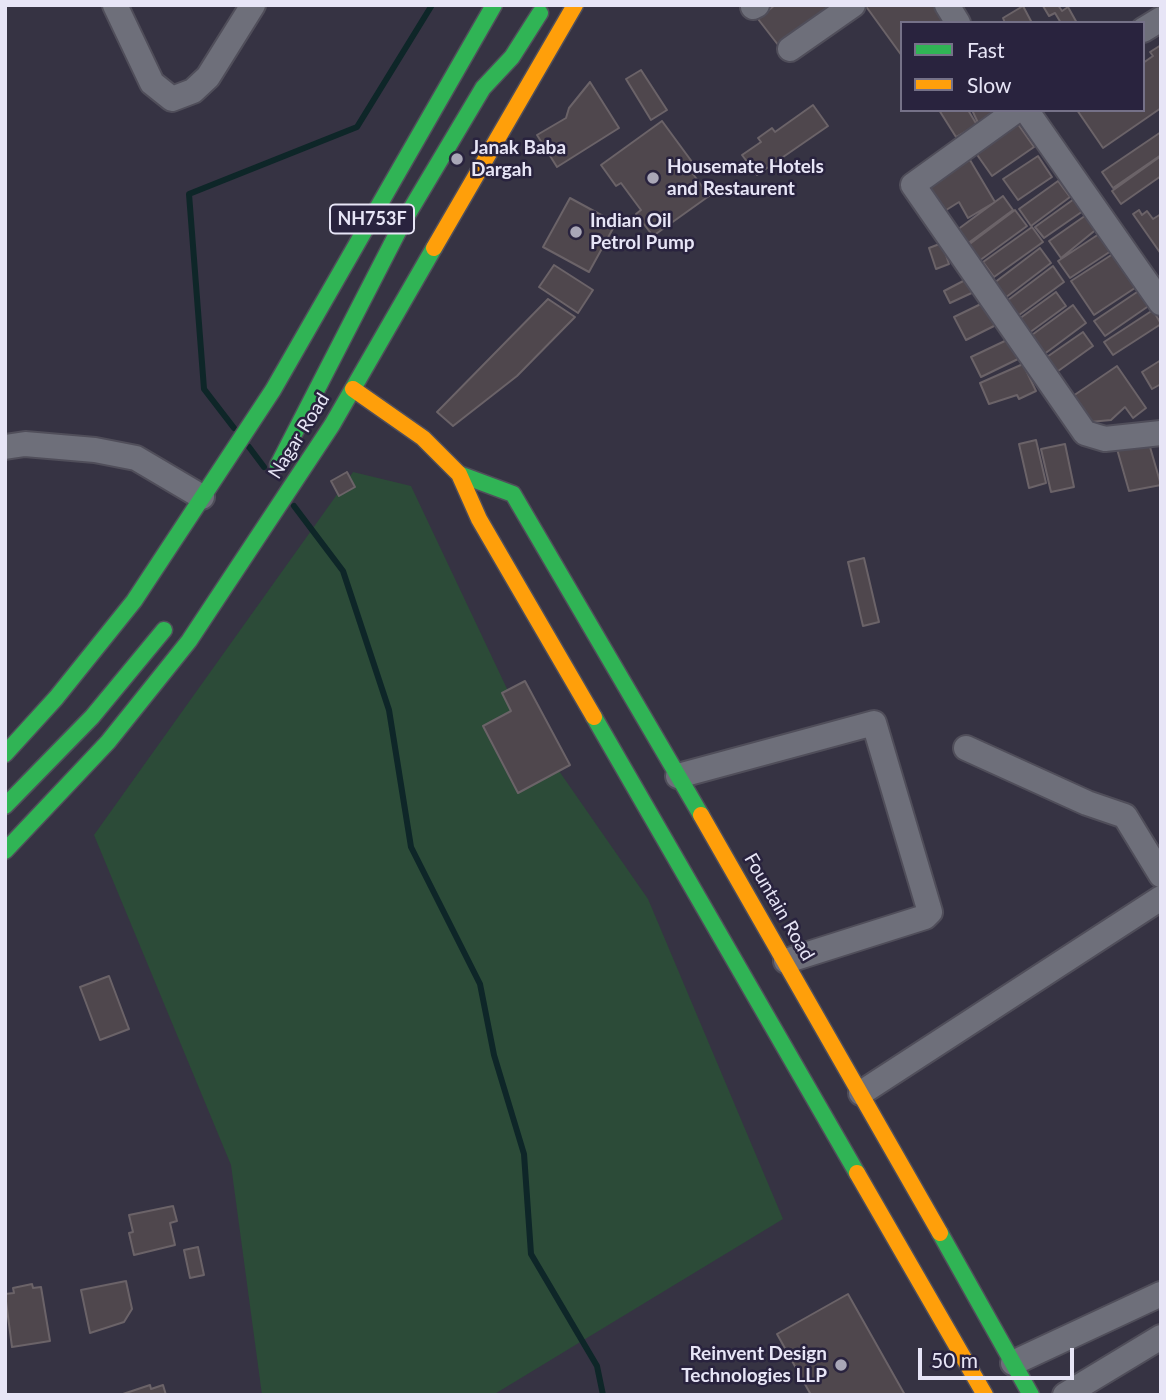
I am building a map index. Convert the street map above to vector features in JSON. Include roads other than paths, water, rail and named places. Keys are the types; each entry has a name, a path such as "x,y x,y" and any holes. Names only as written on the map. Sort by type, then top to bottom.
{"main road":[{"name":"NH753F","path":"5,754 56,698 134,601 247,430 326,300 494,5"},
{"path":"269,479 402,224 435,167 483,88 512,57 545,5"},
{"name":"Nagar Road","path":"5,851 108,742 189,641 353,389 575,5"},
{"path":"324,375 326,300"},
{"name":"Fountain Road","path":"353,389 423,438 459,474 479,519 985,1395"},
{"name":"Fountain Road","path":"459,474 513,494 786,961 1031,1395"},
{"path":"5,806 92,717 177,614"},
{"path":"759,1005 799,985"}],"street":[{"path":"115,5 152,83 172,99 193,91 208,77 253,5"},
{"path":"790,49 853,5"},
{"path":"947,5 957,21"},
{"path":"1145,29 1161,19"},
{"path":"1014,112 913,186 1085,433 1105,439 1161,433"},
{"path":"1028,112 1161,303"},
{"path":"5,447 25,444 136,458 202,497"},
{"path":"678,776 874,723 930,912 925,917 786,961"},
{"path":"966,748 1087,803 1125,816 1161,875"},
{"path":"861,1093 1161,898"},
{"path":"1013,1363 1161,1294"},
{"path":"1065,1395 1161,1337"}],"waterway":[{"path":"234,428 204,389 189,194 357,127 432,5"},
{"path":"249,447 264,467"},
{"path":"294,506 343,571 389,710 411,847 480,984 494,1055 524,1154 531,1254 597,1366 603,1395"}],"place":[{"name":"Janak Baba Dargah","path":"457,159"},
{"name":"Housemate Hotels and Restaurent","path":"653,178"},
{"name":"Indian Oil Petrol Pump","path":"576,232"},
{"name":"Reinvent Design Technologies LLP","path":"841,1365"}]}
